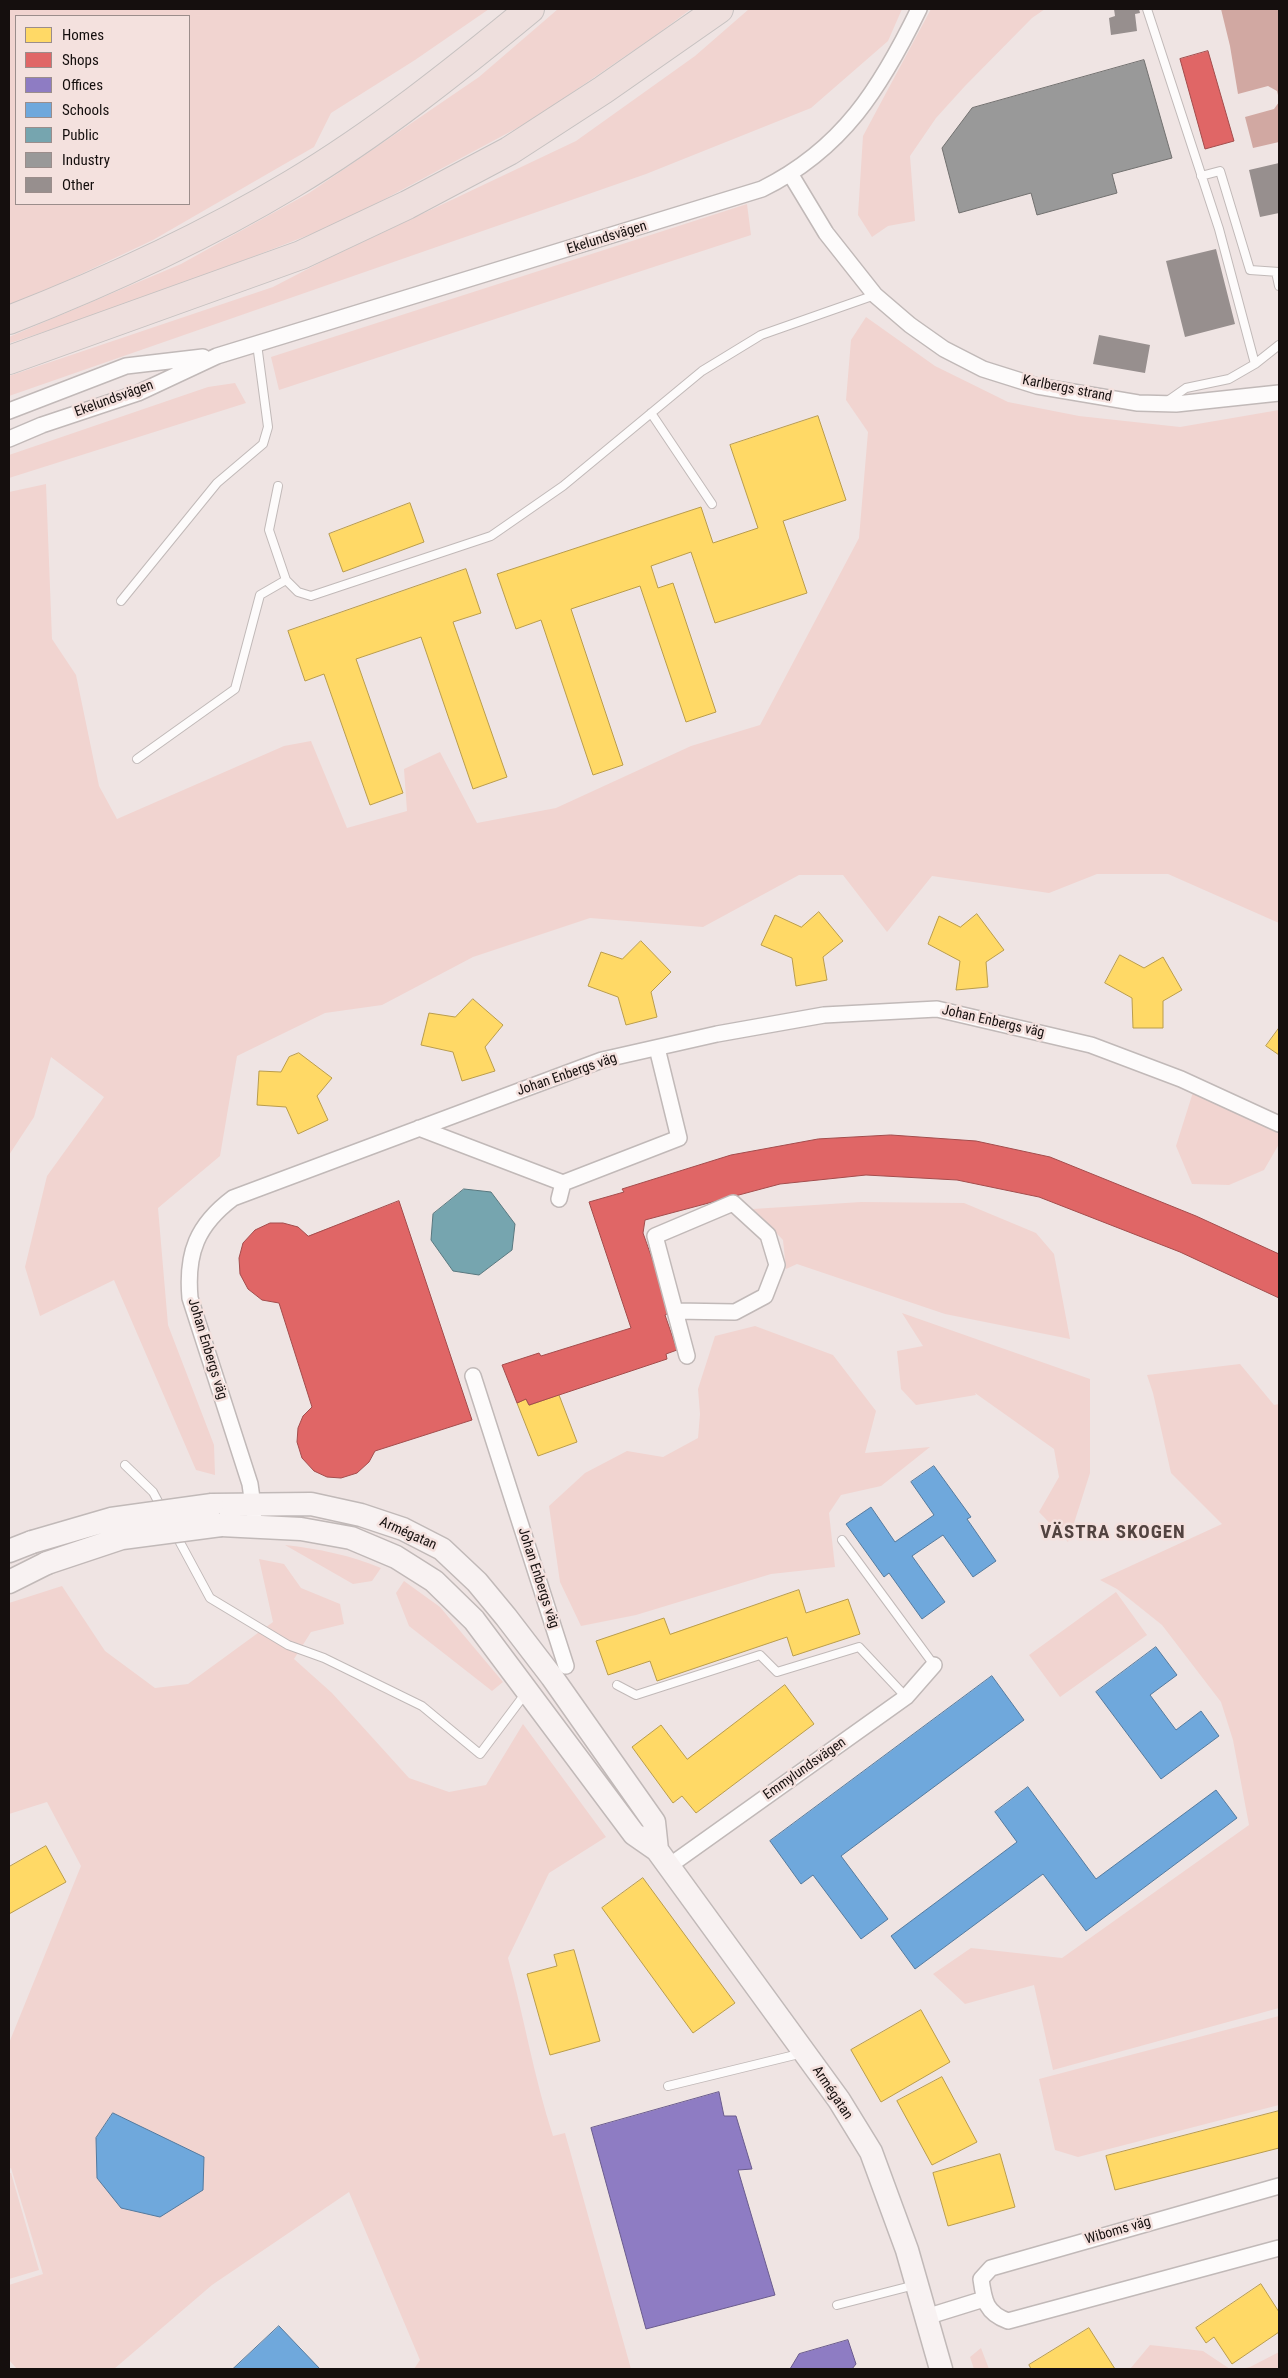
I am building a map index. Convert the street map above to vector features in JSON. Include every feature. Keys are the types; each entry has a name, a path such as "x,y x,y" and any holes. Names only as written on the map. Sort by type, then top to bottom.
{"highway":[{"path":"9,320 112,278 205,232 292,184 382,124 468,60 530,9"},
{"path":"9,360 301,255 407,205 509,151 603,90 719,9"}],"street":[{"name":"Ekelundsvägen","path":"9,439 42,425 138,393 217,356 750,194 791,175 830,144 864,106 894,61 920,9"},
{"name":"Karlbergs strand","path":"791,175 826,233 875,295 910,325 944,349 983,369 1037,386 1138,403 1162,405 1279,393"},
{"name":"Ekelundsvägen","path":"9,411 126,366 217,356"},
{"name":"Johan Enbergs väg","path":"254,1528 254,1505 250,1484 190,1298 190,1265 204,1225 233,1198 602,1060 717,1034 824,1015 937,1009 1091,1045 1181,1079 1279,1124"},
{"path":"419,1128 563,1183 679,1138 657,1048"},
{"path":"559,1199 563,1183"},
{"path":"675,1311 735,1312 765,1296 777,1266 768,1235 733,1204 655,1236 675,1311 687,1356"},
{"name":"Johan Enbergs väg","path":"473,1376 566,1666"},
{"name":"Armégatan","path":"9,1551 32,1542 111,1519 212,1505 310,1504 361,1515 403,1529 442,1549 477,1582 552,1677 654,1822 663,1858"},
{"name":"Armégatan","path":"9,1582 47,1563 122,1538 221,1525 301,1529 351,1538 396,1557 434,1581 474,1620 634,1834 663,1858 838,2100 871,2152 907,2250 941,2369"},
{"name":"Emmylundsvägen","path":"663,1858 906,1697 934,1665"},
{"name":"Wiboms väg","path":"984,2299 981,2280 991,2268 1279,2186"},
{"path":"926,2317 984,2299 994,2316 1008,2321 1279,2248"}],"lane":[{"path":"1147,9 1219,229 1255,364"},
{"path":"1201,176 1220,171 1250,270 1278,272 1279,286"},
{"path":"278,486 269,530 286,580 298,592 311,596 491,536 563,486 702,370 761,334 875,295"},
{"path":"121,601 217,483 263,444 268,426 257,344"},
{"path":"1162,405 1186,388 1229,379 1255,364 1279,344"},
{"path":"651,413 712,504"},
{"path":"137,759 235,689 260,595 286,580"},
{"path":"125,1465 153,1492 166,1517"},
{"path":"171,1525 210,1598 288,1645 324,1658 422,1706 480,1754 528,1690"},
{"path":"842,1540 934,1665"},
{"path":"617,1685 636,1695 760,1655 776,1672 859,1647 906,1697"},
{"path":"668,2086 805,2053"},
{"path":"837,2305 917,2284"}],"shaded area":[{"path":"9,9 489,9 415,60 331,113 314,147 153,240 9,308"},
{"path":"558,9 691,9 532,120 342,222 147,298 10,343 9,337 181,264 309,193 479,77"},
{"path":"749,9 902,9 888,41 811,108 646,174 9,396 9,376 273,287 327,259 576,141 695,56"},
{"path":"931,9 1045,9 1032,18 965,86 936,118 910,156 915,221 888,226 872,237 858,215 863,136"},
{"path":"1221,9 1279,9 1279,99 1277,91 1268,86 1238,94 1230,46"},
{"path":"1279,102 1279,142 1253,148 1245,117 1274,109"},
{"path":"747,204 751,235 279,390 271,357"},
{"path":"866,317 935,366 1008,402 1079,416 1180,427 1279,410 1279,923 1168,874 1097,874 1049,893 932,876 887,932 843,875 799,875 703,927 590,918 473,957 382,1005 325,1013 237,1056 220,1156 158,1208 168,1325 214,1445 215,1475 196,1470 114,1280 40,1316 25,1267 47,1176 104,1097 51,1057 34,1117 9,1155 9,492 46,484 52,639 76,675 99,786 117,819 284,746 311,741 347,828 407,811 404,769 440,752 477,823 556,808 691,746 760,725 859,538 868,432 846,400 851,340"},
{"path":"235,383 246,403 9,478 9,455 208,387"},
{"path":"1194,1089 1279,1134 1279,1144 1264,1170 1229,1185 1192,1184 1176,1146"},
{"path":"861,1202 964,1203 1036,1233 1054,1254 1070,1339 945,1314 797,1264 786,1269 783,1240 753,1209"},
{"path":"902,1313 1090,1379 1090,1473 1068,1542 1039,1512 1059,1477 1054,1449 975,1393 976,1395 916,1405 901,1389 897,1351 923,1346"},
{"path":"755,1326 833,1355 876,1411 865,1453 930,1447 881,1486 841,1495 829,1513 835,1567 771,1574 636,1615 581,1626 560,1582 549,1506 585,1473 627,1451 663,1457 698,1438 700,1414 698,1389 715,1336"},
{"path":"1240,1364 1274,1405 1279,1404 1279,2008 1053,2070 1034,1985 965,2004 933,1974 971,1948 1062,1958 1249,1825 1233,1740 1221,1702 1162,1625 1117,1589 1100,1580 1222,1524 1171,1473 1153,1393 1147,1375"},
{"path":"285,1545 334,1553 358,1559 381,1568 372,1581 353,1584"},
{"path":"259,1559 284,1564 301,1588 340,1604 344,1624 311,1632 294,1659 332,1693 409,1778 449,1792 486,1785 523,1724 606,1837 549,1873 508,1958 546,2114 553,2136 565,2133 631,2369 414,2369 420,2360 349,2192 212,2285 114,2369 17,2369 9,2360 9,2285 43,2274 11,2168 9,2169 9,2043 81,1866 47,1802 9,1814 9,1603 62,1586 105,1651 155,1688 188,1684 273,1622"},
{"path":"404,1581 440,1607 503,1682 492,1691 409,1626 396,1593"},
{"path":"1116,1592 1147,1635 1060,1697 1029,1655"},
{"path":"1279,2016 1279,2105 1078,2157 1055,2150 1039,2079"},
{"path":"9,2173 11,2173 39,2270 9,2279"},
{"path":"1150,2345 1203,2351 1230,2369 1130,2369"},
{"path":"981,2348 989,2369 974,2369 970,2357"},
{"path":"1279,2352 1279,2369 1241,2369 1250,2367"}],"building: Homes":[{"path":"818,416 846,500 783,521 807,593 715,623 691,552 651,566 658,588 673,583 716,712 686,722 640,586 571,609 623,765 593,775 541,620 516,629 497,574 701,507 713,543 758,528 730,445"},
{"path":"410,503 424,542 343,572 329,534"},
{"path":"466,569 481,613 453,622 507,777 473,789 421,637 356,659 403,793 370,805 324,674 305,681 288,631"},
{"path":"819,912 843,941 823,957 827,980 796,986 792,958 761,945 775,915 801,927"},
{"path":"977,914 1004,950 986,962 988,987 956,990 960,961 928,944 939,916 960,927"},
{"path":"641,941 671,972 651,992 657,1017 626,1025 618,997 588,986 601,952 622,959"},
{"path":"1120,955 1144,968 1163,957 1182,990 1163,1001 1163,1028 1133,1028 1132,998 1105,983"},
{"path":"473,999 503,1025 485,1047 495,1071 462,1081 453,1052 421,1045 429,1013 455,1017"},
{"path":"1279,1028 1279,1055 1266,1046"},
{"path":"299,1053 332,1078 317,1096 328,1120 298,1134 286,1107 257,1105 259,1071 281,1072 289,1057"},
{"path":"559,1395 577,1442 538,1456 517,1403 526,1399 529,1405"},
{"path":"799,1590 806,1613 848,1599 860,1634 793,1656 787,1637 657,1681 650,1661 608,1675 596,1641 664,1618 670,1634"},
{"path":"785,1685 814,1724 696,1813 682,1796 673,1803 632,1747 661,1725 687,1759"},
{"path":"46,1846 66,1882 9,1914 9,1867"},
{"path":"643,1878 735,2003 693,2033 602,1908"},
{"path":"574,1950 600,2041 550,2055 527,1974 557,1966 554,1955"},
{"path":"921,2010 950,2062 881,2102 851,2050"},
{"path":"942,2077 977,2142 932,2165 897,2101"},
{"path":"1279,2111 1279,2148 1115,2190 1106,2156"},
{"path":"1000,2154 1015,2207 948,2226 933,2173"},
{"path":"1261,2284 1279,2312 1279,2332 1232,2364 1214,2337 1206,2343 1196,2328"},
{"path":"1089,2328 1115,2369 1031,2369 1029,2365"}],"building: Shops":[{"path":"1208,51 1234,141 1205,149 1180,59"},
{"path":"891,1135 976,1141 1050,1157 1196,1216 1279,1254 1279,1298 1180,1252 1039,1197 957,1180 866,1175 780,1184 645,1220 643,1233 671,1312 665,1315 677,1350 666,1354 667,1359 529,1405 526,1399 517,1403 502,1365 539,1353 541,1356 631,1328 589,1202 624,1192 622,1189 731,1155 818,1139"},
{"path":"399,1201 472,1420 375,1451 369,1462 357,1473 341,1478 327,1477 314,1471 302,1458 297,1442 298,1428 303,1416 312,1407 279,1303 262,1300 248,1289 240,1274 239,1258 243,1243 255,1230 270,1223 283,1223 298,1227 308,1236"}],"building: Offices":[{"path":"719,2092 724,2116 736,2116 752,2169 738,2170 775,2295 646,2329 591,2128"},
{"path":"848,2340 856,2364 852,2369 790,2369 799,2354"}],"building: Schools":[{"path":"934,1466 971,1517 967,1519 996,1561 973,1577 943,1535 912,1556 945,1602 922,1619 889,1573 884,1577 846,1524 871,1507 895,1542 934,1515 911,1482"},
{"path":"1156,1647 1177,1675 1150,1695 1176,1730 1201,1711 1219,1736 1161,1779 1096,1692"},
{"path":"992,1676 1024,1720 841,1856 888,1919 861,1939 813,1875 801,1884 770,1841"},
{"path":"1028,1787 1096,1879 1216,1790 1237,1818 1086,1931 1043,1874 915,1969 891,1936 1017,1842 995,1812"},
{"path":"113,2113 204,2157 203,2190 160,2217 121,2208 97,2178 96,2138"},
{"path":"279,2326 320,2369 233,2369"}],"building: Public":[{"path":"464,1189 491,1192 515,1224 512,1250 479,1275 453,1271 431,1240 433,1214"}],"building: Industry":[{"path":"1144,60 1172,158 1112,174 1117,193 1037,215 1031,193 959,213 942,148 972,108"}],"building: Other":[{"path":"1114,9 1139,9 1140,13 1135,14 1137,31 1111,35 1109,18 1115,16"},
{"path":"1279,163 1279,213 1260,217 1249,170"},
{"path":"1216,249 1235,324 1185,337 1166,261"},
{"path":"1099,335 1150,345 1145,373 1093,364"}],"district":[{"name":"VÄSTRA SKOGEN","path":"1113,1533"}]}
